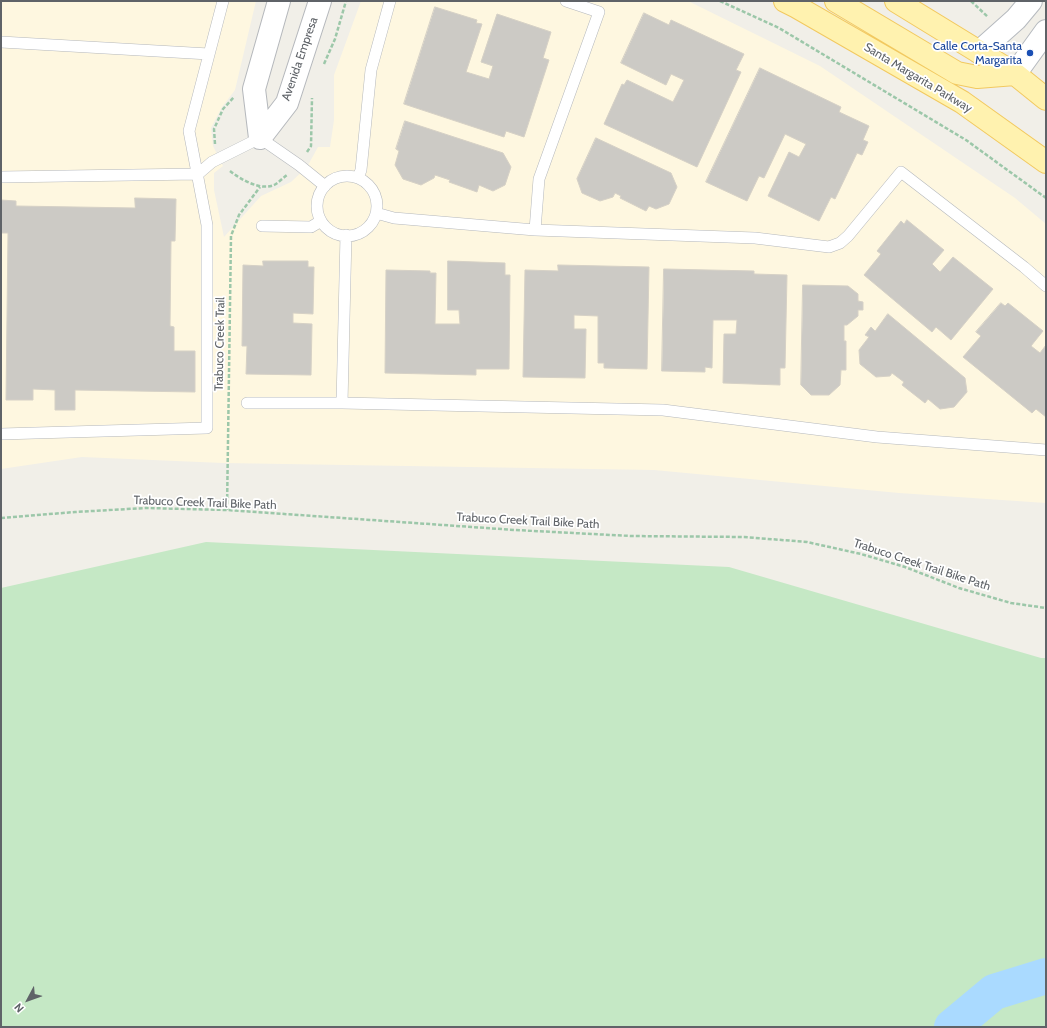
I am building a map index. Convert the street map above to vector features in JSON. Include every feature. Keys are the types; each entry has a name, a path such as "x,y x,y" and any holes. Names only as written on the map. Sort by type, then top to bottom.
{"main road":[{"name":"Santa Margarita Parkway","path":"785,1 962,102 1046,162"},
{"path":"836,1 957,73 977,77 1015,74"},
{"path":"896,1 1015,74 1046,99"}],"street":[{"path":"260,138 254,89 279,1"},
{"name":"Avenida Empresa","path":"260,138 287,103 320,1"},
{"path":"979,52 1016,19 1031,1"},
{"path":"1015,74 1046,30"}],"lane":[{"path":"1,434 207,428 207,224 189,132 223,1"},
{"path":"358,178 371,70 390,1"},
{"path":"535,230 539,179 599,12 566,1"},
{"path":"1,42 209,54"},
{"path":"1,177 198,174 212,162 260,138 299,165 324,186"},
{"path":"376,213 394,218 535,230 755,238 830,247 840,243 848,236 902,172 1024,267 1046,286"},
{"path":"349,176 358,178 371,188 377,204 376,213 372,222 365,229 356,234 346,236 336,234 321,221 317,203 320,194 324,186 332,180 349,176"},
{"path":"262,226 311,227 321,221"},
{"path":"342,403 346,236"},
{"path":"247,402 663,410 877,437 1046,450"}],"path":[{"path":"720,1 779,28 966,140 1046,198"},
{"name":"Trabuco Creek Trail","path":"227,510 231,236 239,214 260,187"},
{"name":"Trabuco Creek Trail Bike Path","path":"1,518 146,508 227,510 515,530 631,536 744,537 808,542 861,554 905,567 959,588 1011,603 1046,608"}],"shaded area":[{"path":"1,1 256,1 235,90 222,107 211,128 213,146 223,166 214,173 214,190 224,237 261,196 291,182 307,167 318,147 330,147 334,120 334,75 361,1 688,1 820,66 1015,198 1046,224 1046,503 899,493 654,470 223,463 82,457 1,469"}],"green space":[{"path":"206,542 729,567 1041,658 1046,658 1046,1027 1,1027 1,588"}],"building":[{"path":"435,7 477,20 476,23 482,24 466,72 489,79 493,66 481,62 497,14 551,32 543,58 549,60 524,137 506,131 504,137 404,104"},
{"path":"644,13 669,25 671,20 744,54 736,70 741,72 697,167 604,124 622,84 624,85 627,80 673,102 684,80 671,74 666,85 621,63"},
{"path":"760,68 841,107 839,112 869,126 863,140 868,142 862,155 857,153 835,199 831,197 819,221 768,196 789,152 799,157 806,144 785,134 764,178 759,176 747,201 706,182"},
{"path":"405,121 503,153 511,167 505,185 493,191 479,185 477,192 449,182 450,180 435,175 434,178 421,185 403,179 395,165 399,151 396,149"},
{"path":"596,138 671,173 677,187 669,204 656,209 649,206 646,211 620,198 621,196 615,193 613,197 600,201 582,193 577,179"},
{"path":"135,198 176,199 175,241 171,241 170,326 174,327 174,351 195,351 195,392 75,390 75,410 55,410 55,390 33,389 33,400 6,400 8,233 1,233 1,200 16,201 16,206 135,208"},
{"path":"907,220 944,250 932,264 940,272 953,257 993,289 951,340 936,327 932,332 864,275 881,254 877,251 901,221 904,224"},
{"path":"263,261 308,261 308,267 314,267 313,314 293,313 293,323 312,324 311,375 246,374 247,346 242,346 243,265 263,266"},
{"path":"448,261 505,263 505,275 510,275 509,369 476,369 476,375 385,373 386,270 430,271 430,273 436,273 435,324 460,324 459,310 448,310"},
{"path":"558,265 649,267 647,369 604,368 604,363 598,363 598,316 574,315 574,329 586,329 585,378 523,377 525,270 558,271"},
{"path":"664,269 754,271 754,274 787,275 785,368 780,368 780,385 723,383 724,334 736,334 737,320 713,320 712,368 705,367 705,372 662,371"},
{"path":"803,285 848,286 858,294 858,301 863,302 863,310 858,310 858,316 847,325 844,325 844,341 846,341 846,370 841,370 840,385 829,395 811,395 801,385"},
{"path":"1001,303 1005,306 1008,303 1043,331 1031,346 1040,353 1046,345 1046,417 1036,409 1032,413 963,357 981,336 976,332"},
{"path":"888,314 965,378 967,392 954,407 940,409 928,399 925,403 902,385 904,382 892,373 890,376 876,377 860,364 859,350 869,337 865,335 871,327 875,331"}],"waterway":[{"path":"952,1027 994,992 1046,976"}],"place":[{"name":"Calle Corta-Santa Margarita","path":"1030,53"}]}
